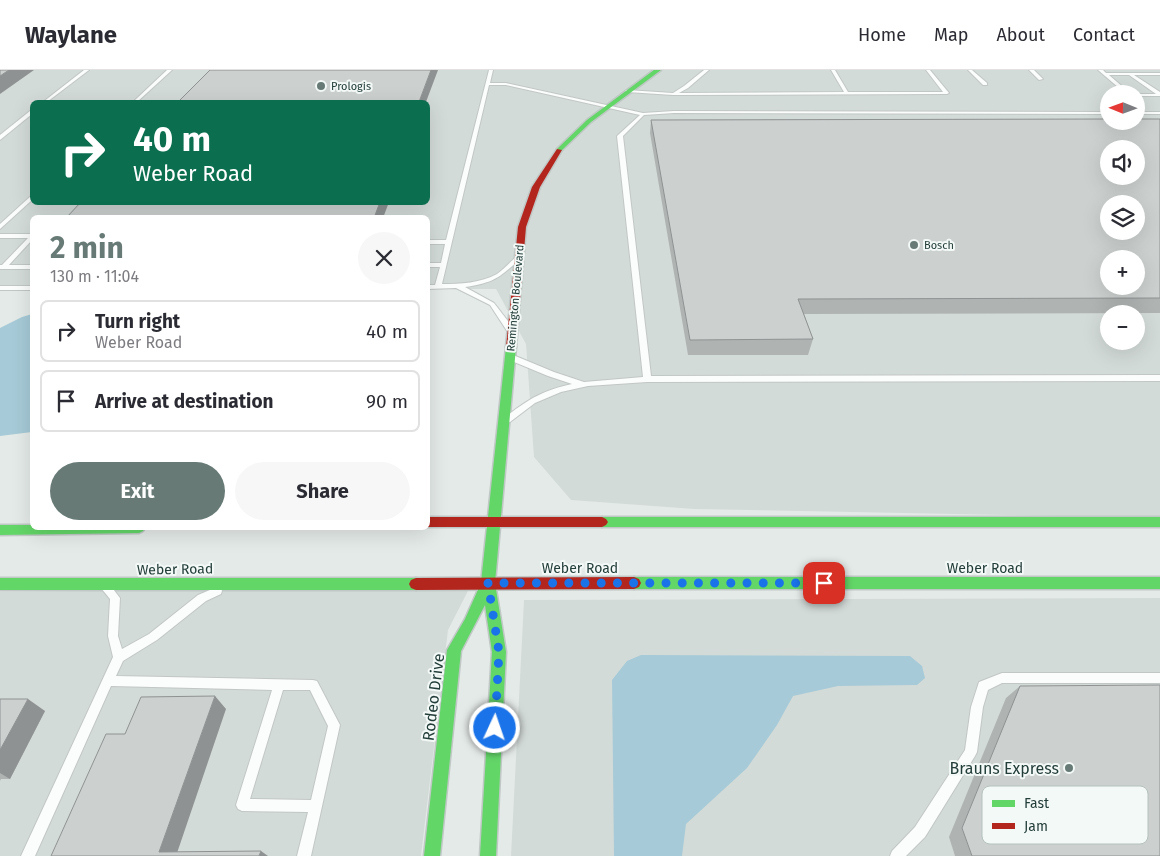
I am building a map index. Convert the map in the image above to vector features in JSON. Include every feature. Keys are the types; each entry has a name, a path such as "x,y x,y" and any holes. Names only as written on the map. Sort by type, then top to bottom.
{"main road":[{"name":"Remington Boulevard","path":"488,583 522,227 535,188 570,136 607,105 658,70"},
{"path":"430,522 495,520 1160,522"},
{"path":"0,530 30,530"},
{"path":"488,583 499,652 488,856"},
{"name":"Rodeo Drive","path":"432,856 454,650 470,623 488,583"},
{"name":"Weber Road","path":"0,584 1160,583"}],"lane":[{"path":"48,100 87,70"},
{"path":"137,100 170,70"},
{"path":"438,286 491,70"},
{"path":"673,94 686,88 707,70"},
{"path":"833,70 846,94"},
{"path":"628,91 673,94 948,94 928,70"},
{"path":"970,70 985,84"},
{"path":"1031,70 1041,79"},
{"path":"1100,70 1118,85"},
{"path":"1105,74 1160,74"},
{"path":"1130,74 1160,94"},
{"path":"487,84 506,84 643,114 674,112 1100,113"},
{"path":"1145,95 1160,94"},
{"path":"1145,113 1160,113"},
{"path":"0,138 30,114"},
{"path":"643,114 620,136 647,379"},
{"path":"0,227 30,199"},
{"path":"0,236 30,237"},
{"path":"2,267 30,239"},
{"path":"430,242 448,242"},
{"path":"430,286 457,286 482,282 499,275 518,258"},
{"path":"430,265 443,265"},
{"path":"2,267 30,266"},
{"path":"457,286 492,304 511,331"},
{"path":"0,288 30,288"},
{"path":"509,356 551,374 585,384"},
{"path":"504,422 533,400 560,390 585,384 647,379 1160,378"},
{"path":"28,856 120,658 153,636 202,598 236,583"},
{"path":"103,584 115,598 113,636 120,658"},
{"path":"897,856 920,832 971,752 977,707 983,686 1002,678 1160,678"},
{"path":"109,681 313,685 334,725 304,856"},
{"path":"279,684 242,805 316,806"}],"shaded area":[{"path":"0,70 1160,70 1160,518 694,509 571,500 534,457 526,344 496,289 430,289 430,215 30,215 30,290 0,290"},
{"path":"470,587 448,630 421,856 0,856 0,592"},
{"path":"1160,598 1160,856 511,856 524,600"}],"water":[{"path":"30,315 30,432 0,436 0,328"},
{"path":"641,655 910,656 922,666 925,678 917,685 838,686 793,696 777,725 747,768 686,824 682,856 614,856 612,680 627,661"}],"building":[{"path":"0,70 9,70 0,76"},
{"name":"Prologis","path":"210,70 431,70 420,100 180,100"},
{"name":"Bosch","path":"1100,119 1100,130 1145,130 1145,119 1160,119 1160,298 798,299 813,339 690,340 651,120"},
{"path":"78,205 379,205 375,215 69,215"},
{"name":"Brauns Express","path":"1160,685 1160,856 972,856 962,828 1020,686"},
{"path":"215,696 159,852 261,851 259,856 51,856 106,734 125,734 141,697"},
{"path":"0,699 28,699 0,750"}],"traffic: fast":[{"path":"559,150 589,121 658,70"},
{"path":"488,856 499,652 488,583 511,347"},
{"path":"602,522 1160,522"},
{"path":"0,530 30,530"},
{"path":"432,856 454,650 470,623 488,583"},
{"path":"634,583 1160,583"},
{"path":"0,584 416,584"}],"traffic: jam":[{"path":"511,347 522,227 536,187 559,150"},
{"path":"430,522 602,522"},
{"path":"416,584 634,583"}],"place":[{"name":"Prologis","path":"321,86"},
{"name":"Bosch","path":"914,245"},
{"name":"Brauns Express","path":"1069,768"}],"route":[{"path":"495,728 499,652 488,583 824,583"}]}
